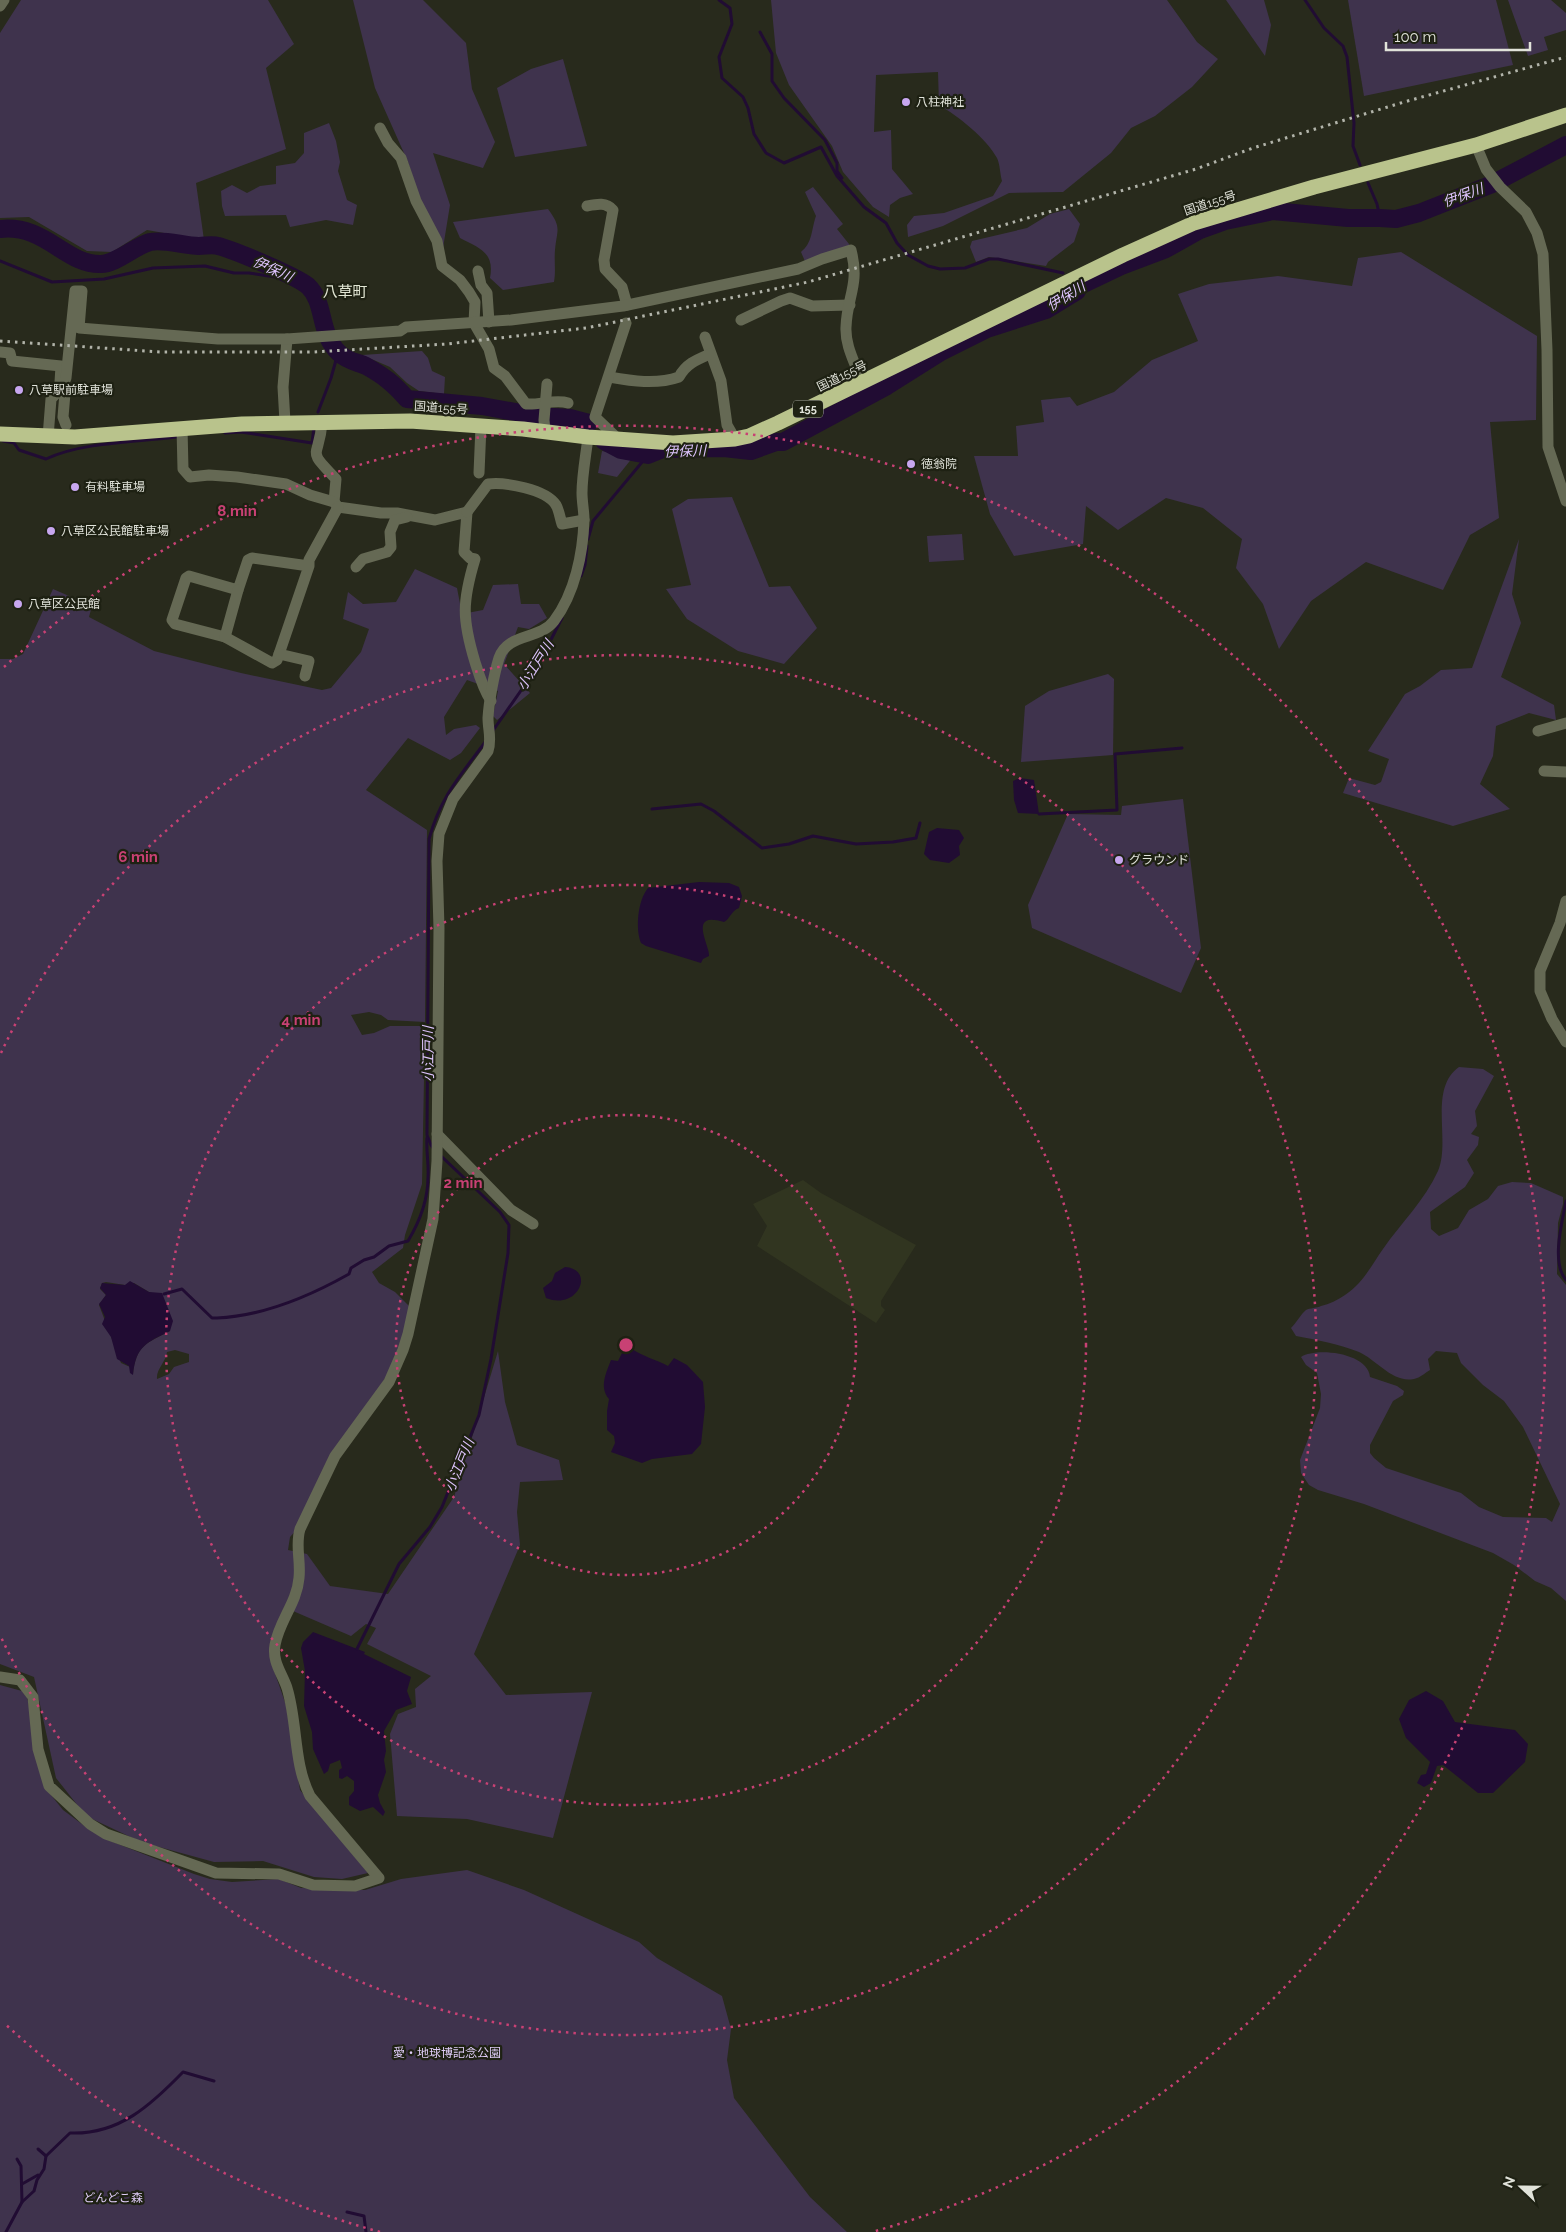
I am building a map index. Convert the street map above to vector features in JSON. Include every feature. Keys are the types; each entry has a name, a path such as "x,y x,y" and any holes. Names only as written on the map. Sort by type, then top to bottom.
{"highway":[{"name":"国道155号","path":"0,434 75,437 182,434 285,422 410,421 481,426 545,417 588,437 674,443 749,436 1194,222 1314,187 1476,145 1566,115"}],"street":[{"path":"0,6 4,0"},
{"path":"380,128 388,143 401,158 416,201 437,241 442,266 460,280 474,302 474,323 489,349 494,368 504,376 526,404 545,417"},
{"path":"1476,145 1486,169 1500,187 1526,212 1537,233 1543,254 1547,350 1548,447 1566,501"},
{"path":"587,206 599,204 610,206 613,210 604,260 605,269 622,287 626,305"},
{"path":"48,437 51,399 62,387 66,378 75,291 82,291 79,328 218,339 320,338 400,331 406,327 489,322 593,311 798,269 851,250 856,274 846,320 846,339 862,383"},
{"path":"478,271 481,284 487,293 489,322"},
{"path":"741,320 780,300 790,298 812,306 850,305"},
{"path":"618,439 595,417 626,323"},
{"path":"705,337 721,381 727,425 735,438"},
{"path":"285,422 283,387 287,339"},
{"path":"0,352 10,353 12,361 61,366 60,382 65,393 63,417 66,425"},
{"path":"609,377 638,382 671,380 679,377 684,368 690,363 710,354"},
{"path":"545,417 547,384"},
{"path":"545,417 558,401 568,403"},
{"path":"238,590 189,576 186,578 172,620 175,624 225,637 272,663 277,660 309,566 309,560 336,504 336,479 317,459 315,452 322,423"},
{"path":"479,473 481,426"},
{"path":"182,434 183,469 190,478 208,476 237,477 286,484 310,496 336,504 381,513 397,513 411,517 436,520 467,512"},
{"path":"0,1677 20,1680 34,1697 38,1750 49,1786 90,1824 106,1834 216,1873 279,1874 313,1885 355,1886 379,1878 310,1796 305,1786 296,1753 289,1696 284,1678 274,1662 275,1646 278,1632 295,1600 300,1577 297,1540 300,1529 335,1456 345,1440 384,1390 403,1350 433,1219 437,1161 439,928 437,861 439,834 453,799 488,751 491,742 488,715 500,657 505,647 514,641 542,631 553,623 564,606 582,551 584,520 582,494 588,437"},
{"path":"491,701 483,686 468,641 465,597 475,559 470,558 464,552 467,512 488,484 497,483 531,490 548,498 557,506 562,524 584,520"},
{"path":"356,568 363,559 387,552 390,547 390,532 395,520 411,517"},
{"path":"225,637 248,560 252,558 309,566"},
{"path":"279,654 309,661 305,676"},
{"path":"1538,731 1566,723"},
{"path":"1544,771 1566,772"},
{"path":"1566,901 1560,923 1540,971 1540,991 1552,1019 1566,1042"},
{"path":"437,1138 511,1210 533,1224"}],"shaded area":[{"path":"1020,778 1034,780 1039,814 1018,813 1014,800 1013,781"},
{"path":"937,828 959,830 964,838 959,846 960,855 949,863 930,860 924,854 929,832"},
{"path":"699,882 729,883 739,887 742,896 739,908 726,921 706,921 703,925 709,956 703,959 701,963 641,943 638,930 638,914 648,888"},
{"path":"803,1180 821,1193 916,1245 881,1301 881,1306 885,1310 876,1323 757,1246 767,1226 753,1204"},
{"path":"565,1267 574,1269 580,1275 579,1288 567,1299 546,1298 543,1288 552,1281 555,1273"},
{"path":"130,1281 149,1292 162,1293 173,1321 170,1331 149,1343 140,1351 134,1365 133,1375 130,1373 129,1366 117,1359 111,1337 102,1324 105,1317 99,1304 106,1295 100,1288 102,1283 125,1285"},
{"path":"632,1349 668,1366 674,1358 687,1365 703,1382 705,1407 701,1444 692,1454 652,1459 642,1463 611,1452 615,1443 614,1436 607,1430 609,1399 604,1390 604,1380 611,1360 618,1361 622,1353"},
{"path":"313,1632 365,1652 364,1654 411,1677 407,1691 412,1704 396,1710 384,1731 386,1772 378,1795 385,1812 383,1816 373,1807 360,1811 349,1805 349,1797 354,1791 354,1781 347,1776 342,1779 339,1778 339,1770 342,1768 340,1760 330,1764 328,1771 324,1774 313,1749 312,1732 304,1706 305,1671 301,1648 303,1642"},
{"path":"1426,1691 1443,1701 1455,1722 1515,1730 1528,1744 1525,1762 1493,1793 1478,1793 1443,1765 1437,1766 1431,1783 1424,1787 1417,1783 1421,1775 1426,1774 1430,1762 1406,1738 1399,1719 1409,1700"}],"green space":[{"path":"21,0 268,0 294,44 266,68 286,149 196,183 204,240 147,230 112,252 87,251 29,217 0,218 0,33"},
{"path":"353,0 423,0 466,43 472,89 495,142 483,168 433,153 450,205 443,248 417,191 408,162 375,88"},
{"path":"771,0 1167,0 1197,42 1218,59 1192,87 1155,116 1131,128 1111,153 1063,192 1009,193 943,226 908,237 907,225 914,216 944,213 993,196 1002,181 997,158 986,143 971,128 939,105 938,72 876,75 874,132 891,130 892,169 913,194 900,198 890,205 889,217 873,207 843,172 832,146 789,85 776,53"},
{"path":"1226,0 1264,0 1271,25 1265,56"},
{"path":"1348,0 1496,0 1513,65 1364,96"},
{"path":"1508,0 1551,0 1566,13 1566,30 1544,37 1548,50 1528,56"},
{"path":"563,59 587,146 515,157 497,88 531,69"},
{"path":"329,123 336,141 340,162 338,171 347,200 357,205 353,225 326,220 290,227 286,215 225,216 221,191 232,185 247,193 260,186 276,184 276,166 295,163 304,153 304,133"},
{"path":"813,187 843,224 837,229 849,244 851,250 807,266 801,252 810,240 816,216 805,192"},
{"path":"548,209 558,229 554,282 503,290 490,278 491,269 488,257 479,248 460,238 453,222"},
{"path":"1069,209 1080,224 1074,242 1048,262 1046,266 989,257 976,262 970,247 972,241 1027,228 1050,214"},
{"path":"1401,252 1537,336 1536,420 1490,422 1499,518 1470,535 1443,590 1366,562 1311,601 1279,649 1263,604 1236,568 1242,539 1203,508 1166,498 1118,530 1086,506 1083,544 1014,556 990,514 974,456 1018,456 1016,426 1044,422 1041,400 1070,397 1077,406 1114,392 1152,360 1198,341 1178,294 1209,284 1278,276 1352,286 1358,258"},
{"path":"422,351 428,358 432,371 445,377 444,394 419,391 390,367 362,355"},
{"path":"602,451 633,457 617,477 598,473"},
{"path":"732,497 769,587 790,586 817,628 784,664 738,651 687,619 666,589 691,585 672,509 688,499"},
{"path":"962,534 964,560 929,562 927,536"},
{"path":"1519,539 1512,594 1521,623 1501,677 1554,705 1556,720 1529,713 1496,726 1493,756 1480,784 1510,809 1453,826 1343,793 1349,778 1375,785 1381,782 1389,759 1368,751 1405,694 1420,686 1441,670 1472,668"},
{"path":"415,569 457,588 462,614 483,610 493,585 518,584 521,604 539,604 547,618 529,629 518,627 504,664 530,693 497,720 493,716 498,691 467,680 444,717 446,735 454,729 476,725 480,728 461,753 450,760 408,738 366,790 427,830 425,1022 388,1020 381,1015 369,1012 351,1015 362,1035 374,1033 390,1026 425,1026 422,1184 405,1235 403,1248 372,1272 379,1283 395,1292 411,1308 395,1361 299,1527 290,1537 288,1550 307,1554 330,1586 388,1594 454,1497 498,1351 505,1402 517,1445 559,1460 563,1480 520,1482 517,1512 520,1545 474,1654 506,1695 592,1692 553,1838 467,1819 397,1816 390,1734 398,1714 416,1707 415,1689 431,1676 367,1644 376,1628 366,1624 351,1636 293,1611 271,1662 286,1705 300,1790 368,1873 342,1879 314,1877 263,1861 214,1862 141,1842 86,1816 56,1778 34,1677 0,1664 0,659 13,659 23,654 53,589 92,606 89,617 154,651 241,673 322,690 331,688 361,652 369,629 343,619 348,592 363,604 396,602","holes":["102,1283 125,1285 134,1283 156,1294 170,1331 144,1346 137,1357 133,1374 130,1367 121,1363 99,1305 106,1295 100,1289","175,1350 189,1354 189,1362 174,1367 169,1374 157,1379 167,1352"]},
{"path":"1108,674 1114,679 1113,755 1021,762 1025,706 1049,691"},
{"name":"グラウンド","path":"1183,799 1201,948 1181,993 1032,928 1028,905 1068,814 1121,815 1122,806"},
{"path":"1459,1067 1483,1069 1494,1076 1475,1111 1477,1126 1471,1134 1479,1137 1478,1145 1467,1160 1474,1173 1465,1187 1430,1212 1431,1229 1439,1236 1458,1228 1469,1210 1488,1199 1498,1186 1512,1182 1531,1183 1563,1197 1558,1223 1557,1274 1566,1285 1566,1601 1551,1588 1535,1581 1514,1565 1493,1553 1364,1504 1318,1490 1309,1485 1301,1473 1300,1460 1320,1408 1321,1394 1317,1373 1306,1365 1301,1357 1318,1353 1341,1354 1361,1362 1367,1369 1370,1377 1397,1386 1404,1391 1403,1395 1393,1401 1370,1445 1370,1453 1386,1468 1461,1493 1479,1507 1503,1517 1546,1518 1552,1522 1560,1504 1523,1427 1504,1401 1483,1385 1461,1363 1457,1353 1436,1351 1428,1359 1430,1370 1420,1377 1409,1380 1386,1371 1359,1352 1336,1344 1296,1336 1291,1328 1306,1310 1336,1300 1357,1285 1433,1182 1441,1159 1444,1088 1450,1077"},
{"name":"愛・地球博記念公園","path":"0,1685 22,1691 27,1697 47,1790 63,1810 108,1840 210,1879 232,1882 279,1879 301,1888 365,1890 401,1879 467,1870 524,1890 639,1942 657,1958 722,1996 731,2029 727,2060 734,2098 810,2197 847,2232 0,2232"}],"waterway":[{"path":"719,0 730,8 732,24 719,57 722,78 743,97 748,108 754,134 766,153 784,163 821,147 837,176 864,207 886,223 897,243 908,255 928,266 940,269 965,268 989,259 998,259 1063,273"},
{"path":"1305,0 1324,28 1343,46 1347,57 1354,123 1353,146 1360,165"},
{"path":"760,32 772,54 772,81 784,98 825,140 837,163 837,171 842,178"},
{"name":"伊保川","path":"604,441 621,450 648,455 663,449 724,448 751,451 776,442 783,442 887,386 941,352 987,329 1046,310 1077,291 1079,286 1121,266 1166,249 1200,230 1225,221 1273,211 1348,218 1396,219 1419,213 1490,185 1566,145"},
{"path":"1368,183 1377,204 1380,218"},
{"name":"伊保川","path":"0,229 16,229 30,232 88,263 107,263 138,247 156,241 199,246 213,245 226,248 278,270 308,286 314,293 332,345 339,353 345,358 378,373 407,399 482,406 537,416 570,418 589,423"},
{"path":"0,261 52,282 104,279 153,268 205,266 234,273 275,277"},
{"path":"318,412 338,353"},
{"path":"225,433 241,432 312,443 314,427"},
{"path":"3,441 14,443 19,450 46,459 60,453 92,446 176,437"},
{"name":"小江戸川","path":"588,539 593,521 648,455"},
{"name":"小江戸川","path":"581,576 585,565 587,546"},
{"name":"小江戸川","path":"492,732 536,669 562,618"},
{"name":"小江戸川","path":"434,1149 427,1135 429,839 445,798 486,741"},
{"path":"1039,814 1117,810 1115,754 1182,748"},
{"path":"652,809 701,804 714,811 762,848 789,844 813,836 856,844 893,842 916,838 920,823"},
{"path":"164,1294 182,1289 212,1318 252,1313 286,1304 318,1290 349,1274 351,1268 364,1260 374,1257 389,1246 408,1241 420,1218 427,1194 427,1138"},
{"name":"小江戸川","path":"357,1649 399,1564 430,1527 442,1507 479,1415 491,1359 508,1253 509,1225 500,1212 440,1155"},
{"path":"1566,1201 1558,1253 1559,1263 1566,1280"},
{"path":"6,2232 22,2202 34,2191 37,2180 44,2169 46,2156 70,2133 104,2129 133,2116 159,2096 183,2072 214,2081"},
{"path":"38,2149 46,2156"},
{"path":"17,2159 21,2166 22,2202"},
{"path":"22,2184 38,2175"},
{"path":"347,2212 364,2216 366,2232"}],"railway":[{"path":"0,341 161,352 314,352 447,344 586,328 808,282 1196,169 1253,148 1404,102 1566,57"}],"place":[{"name":"八柱神社","path":"906,102"},
{"name":"八草駅前駐車場","path":"19,390"},
{"name":"徳翁院","path":"911,464"},
{"name":"有料駐車場","path":"75,487"},
{"name":"八草区公民館駐車場","path":"51,531"},
{"name":"八草区公民館","path":"18,604"},
{"name":"グラウンド","path":"1119,860"}],"district":[{"name":"八草町","path":"345,292"}],"park label":[{"name":"どんどこ森","path":"113,2198"}]}
